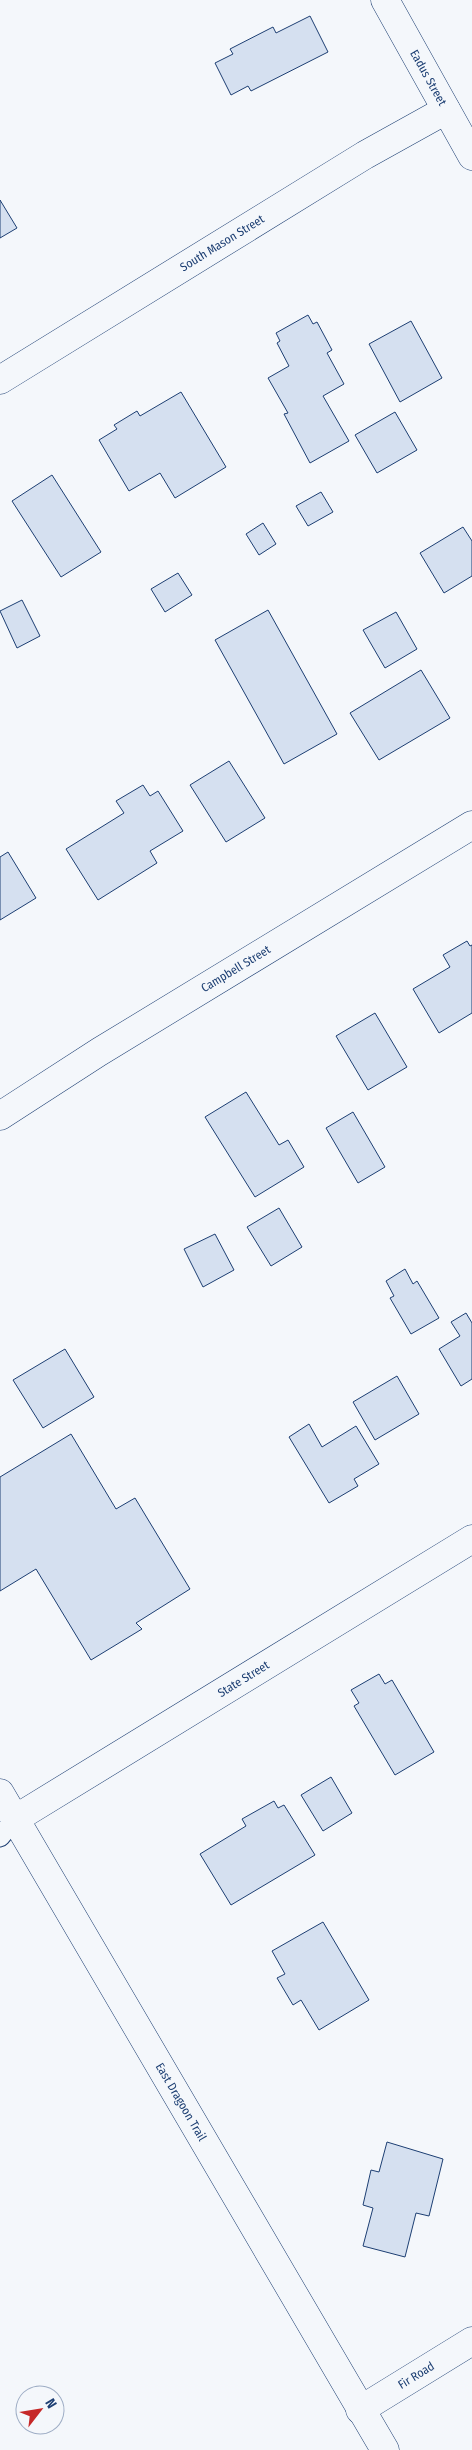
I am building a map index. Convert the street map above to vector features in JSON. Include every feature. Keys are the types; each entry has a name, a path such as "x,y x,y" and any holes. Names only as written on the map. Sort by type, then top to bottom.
{"street":[{"name":"Eadus Street","path":"385,0 472,156"},
{"name":"South Mason Street","path":"0,380 365,155 446,110"},
{"name":"Campbell Street","path":"0,1116 99,1052 472,825"},
{"name":"State Street","path":"8,1828 472,1539"},
{"name":"East Dragoon Trail","path":"0,1793 8,1828 385,2450"},
{"name":"Fir Road","path":"360,2410 472,2341"}],"building":[{"path":"310,16 328,52 251,91 248,86 231,95 215,63 233,54 230,49 273,27 276,33"},
{"path":"0,200 17,228 0,238"},
{"path":"308,315 313,324 317,322 332,350 327,353 344,384 323,396 349,441 310,463 284,414 288,413 268,378 289,366 277,343 280,341 276,333"},
{"path":"411,321 442,378 400,402 369,344"},
{"path":"181,392 226,467 175,498 160,473 129,491 99,440 117,429 114,425 137,411 140,416"},
{"path":"395,412 417,450 377,473 355,435"},
{"path":"52,475 101,552 61,577 12,501"},
{"path":"321,492 333,512 308,526 296,506"},
{"path":"263,523 276,544 259,555 246,534"},
{"path":"463,527 472,541 472,576 444,593 420,553"},
{"path":"178,573 192,595 165,612 151,589"},
{"path":"22,600 40,636 17,648 0,611"},
{"path":"268,610 337,734 284,764 215,640"},
{"path":"396,612 417,649 385,668 363,630"},
{"path":"421,670 450,718 379,760 350,713"},
{"path":"229,761 265,818 226,842 190,785"},
{"path":"143,785 150,796 158,791 183,831 150,851 157,863 98,900 66,849 124,813 116,801"},
{"path":"8,852 36,898 0,920 0,857"},
{"path":"467,941 470,946 472,945 472,1013 439,1033 413,989 450,967 443,955"},
{"path":"375,1013 407,1067 368,1090 336,1036"},
{"path":"246,1092 279,1145 288,1140 304,1167 255,1197 205,1117"},
{"path":"353,1112 385,1167 358,1183 326,1128"},
{"path":"279,1208 302,1247 271,1266 247,1227"},
{"path":"215,1234 234,1270 203,1287 184,1249"},
{"path":"405,1269 413,1284 417,1281 439,1318 411,1334 390,1298 394,1296 386,1281"},
{"path":"466,1313 472,1323 472,1379 461,1386 439,1349 460,1336 451,1322"},
{"path":"65,1349 94,1397 43,1428 13,1380"},
{"path":"397,1376 419,1414 375,1440 353,1402"},
{"path":"309,1424 322,1447 356,1426 379,1464 354,1479 358,1486 329,1503 289,1437"},
{"path":"71,1434 116,1509 135,1498 190,1589 136,1623 142,1629 91,1660 36,1569 0,1591 0,1477"},
{"path":"379,1674 385,1684 392,1680 434,1752 395,1775 354,1706 359,1703 351,1690"},
{"path":"331,1777 352,1813 323,1831 301,1795"},
{"path":"274,1801 278,1808 284,1805 315,1855 231,1905 200,1854 246,1826 242,1819"},
{"path":"323,1922 369,2000 319,2030 301,2000 293,2005 277,1978 285,1974 272,1951"},
{"path":"387,2142 443,2159 429,2216 416,2213 405,2257 363,2246 373,2208 363,2205 371,2170 379,2172"}]}
